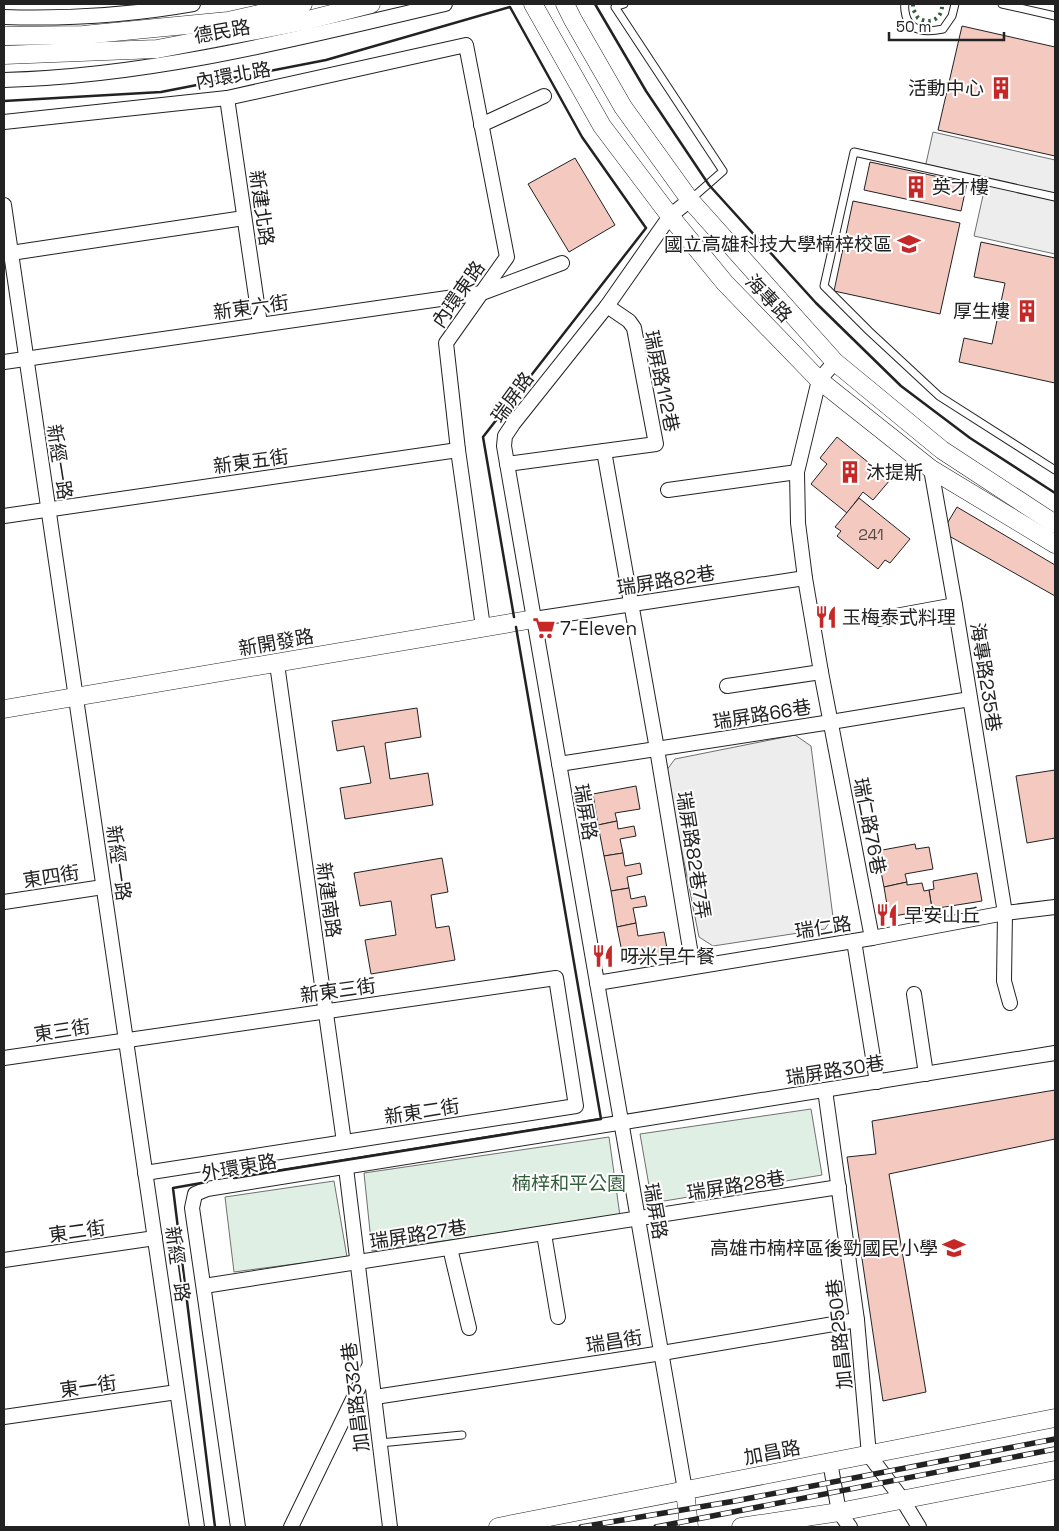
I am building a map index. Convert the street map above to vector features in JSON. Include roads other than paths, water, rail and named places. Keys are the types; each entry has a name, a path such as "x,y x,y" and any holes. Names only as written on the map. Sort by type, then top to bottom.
{"street":[{"name":"德民路","path":"4,17 79,16 152,11 193,4"},
{"name":"德民路","path":"4,36 82,34 219,22 303,4"},
{"name":"德民路","path":"4,55 157,49 304,21 371,4"},
{"name":"德民路","path":"4,80 90,74 215,55 290,40 445,4"},
{"name":"海專路","path":"533,4 602,126 670,216 725,283 819,380 937,460 1055,544"},
{"name":"海專路","path":"565,4 623,107 690,200 835,362 937,460 1055,524"},
{"name":"內環北路","path":"4,122 226,98 466,45"},
{"name":"內環東路","path":"466,45 507,257 446,343 458,450 483,628"},
{"path":"481,125 544,96"},
{"name":"新建北路","path":"226,98 260,324"},
{"name":"瑞屏路","path":"685,1490 504,446 505,436 608,306 670,216 690,200"},
{"name":"新經一路","path":"4,209 197,1527"},
{"path":"11,253 244,218"},
{"name":"新東六街","path":"4,362 482,293 562,264"},
{"name":"瑞屏路112巷","path":"507,464 656,444 634,328 629,321 608,306"},
{"path":"830,722 805,578 798,523 797,472 819,380 835,362"},
{"name":"新東五街","path":"4,516 458,450"},
{"path":"604,451 631,605"},
{"name":"海專路235巷","path":"937,460 955,605 1005,913 1004,981 1010,1003"},
{"path":"668,490 797,472"},
{"name":"瑞屏路82巷","path":"534,619 805,578"},
{"name":"瑞屏路82巷7弄","path":"631,605 693,967"},
{"path":"879,620 955,605"},
{"name":"新開發路","path":"4,709 534,619"},
{"name":"新建南路","path":"277,664 344,1142"},
{"path":"727,686 821,672"},
{"name":"瑞屏路66巷","path":"559,764 970,698"},
{"name":"瑞仁路76巷","path":"830,722 872,938"},
{"name":"東四街","path":"4,902 104,887"},
{"name":"瑞仁路","path":"597,983 872,938 1005,913 1055,907"},
{"path":"854,941 877,1082"},
{"name":"新東三街","path":"126,1040 556,978"},
{"name":"新東二街","path":"145,1173 576,1106 556,978"},
{"path":"914,994 926,1074"},
{"name":"東三街","path":"4,1058 126,1040"},
{"name":"瑞屏路30巷","path":"622,1123 1055,1053"},
{"name":"加昌路250巷","path":"825,1090 857,1320 869,1455"},
{"name":"外環東路","path":"238,1527 192,1208 195,1194 207,1189 622,1123"},
{"name":"加昌路332巷","path":"346,1168 390,1527"},
{"name":"瑞屏路28巷","path":"638,1219 839,1187"},
{"name":"瑞屏路27巷","path":"204,1286 638,1219"},
{"path":"544,1234 558,1316"},
{"name":"東二街","path":"4,1260 155,1238"},
{"path":"450,1248 469,1328"},
{"name":"瑞昌街","path":"375,1396 662,1353 857,1320"},
{"path":"291,1527 370,1364"},
{"name":"東一街","path":"4,1417 178,1392"},
{"name":"加昌路","path":"498,1527 1055,1418"},
{"path":"869,1455 902,1499 919,1527"},
{"path":"830,1462 839,1512 850,1527"},
{"path":"741,1527 839,1512 1055,1470"},
{"path":"685,1490 689,1527"}],"lane":[{"path":"624,4 615,7 723,171 690,200"},
{"path":"905,4 904,7 908,21 915,28 930,32 943,29 952,16 955,4"},
{"path":"1002,4 1055,16"},
{"path":"1055,197 854,152 824,286 868,331 938,396 1055,470"},
{"path":"380,1443 462,1435"}],"railway":[{"path":"581,1527 735,1501 1055,1439"},
{"path":"656,1527 1055,1449"}],"place":[{"name":"活動中心","path":"1001,88"},
{"name":"英才樓","path":"916,187"},
{"name":"國立高雄科技大學楠梓校區","path":"909,244"},
{"name":"厚生樓","path":"1027,311"},
{"name":"沐提斯","path":"850,472"},
{"name":"玉梅泰式料理","path":"826,617"},
{"name":"7-Eleven","path":"544,628"},
{"name":"早安山丘","path":"887,915"},
{"name":"呀米早午餐","path":"603,956"},
{"name":"高雄市楠梓區後勁國民小學","path":"954,1248"}],"park label":[{"name":"楠梓和平公園","path":"569,1183"}]}
